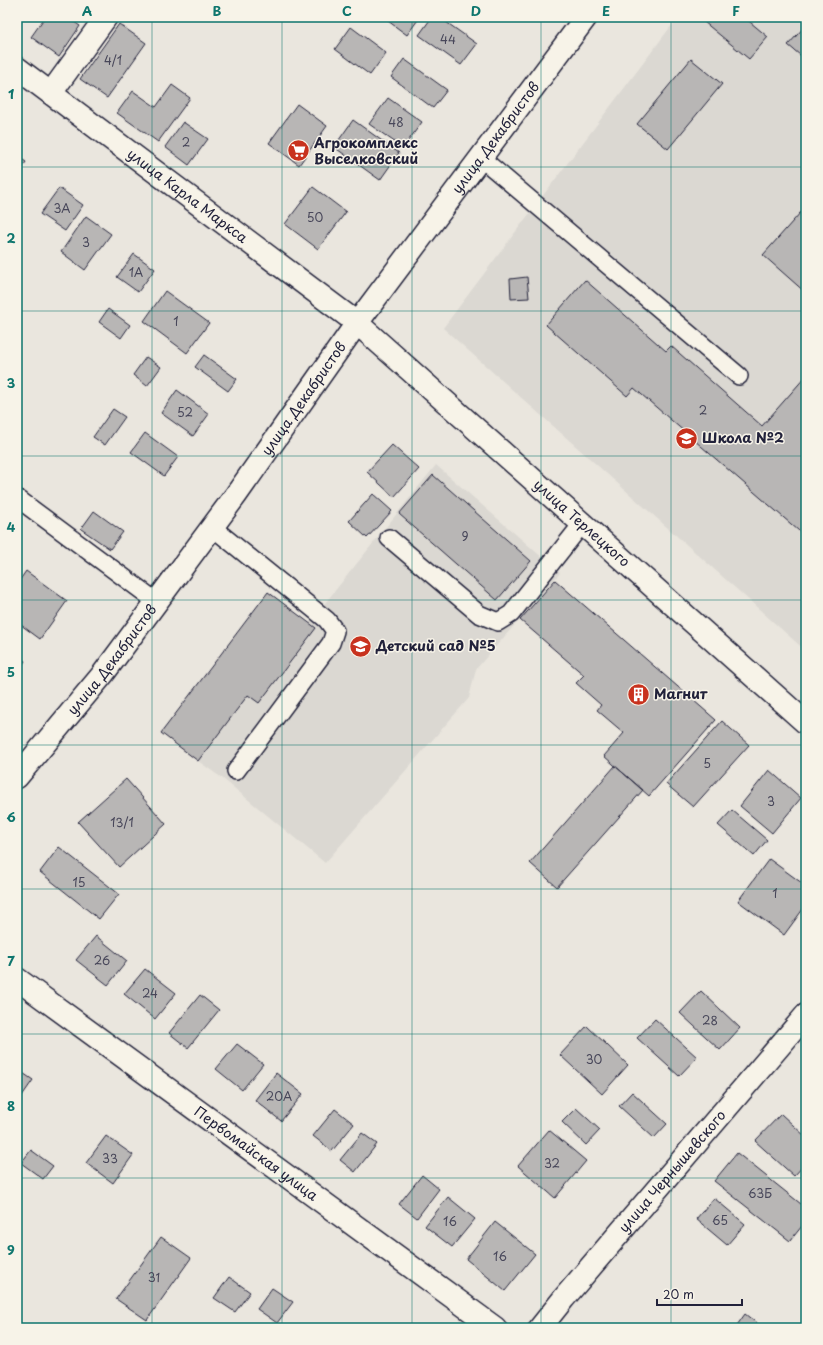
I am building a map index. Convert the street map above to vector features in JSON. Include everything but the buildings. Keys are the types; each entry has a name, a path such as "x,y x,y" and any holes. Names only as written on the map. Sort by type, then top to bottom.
{"street":[{"path":"51,93 106,17"},
{"name":"улица Декабристов","path":"17,777 103,674 157,602 236,495 357,323 586,17"},
{"name":"улица Карла Маркса","path":"17,68 357,323"},
{"name":"улица Терлецкого","path":"357,323 806,723"},
{"name":"Первомайская улица","path":"17,979 496,1328"},
{"name":"улица Чернышевского","path":"540,1328 806,1015"}],"lane":[{"path":"481,158 739,376"},
{"path":"17,498 157,602"},
{"path":"389,538 479,614 498,622 511,614 582,524"},
{"path":"212,527 327,620 335,631 331,643 236,771"}],"shaded area":[{"name":"Школа №2","path":"678,17 806,17 806,651 443,328"},
{"name":"Детский сад №5","path":"436,465 560,573 476,669 469,698 325,863 222,778 161,733 268,592 309,623"}],"place":[{"name":"Агрокомплекс Выселковский","path":"299,151"},
{"name":"Школа №2","path":"686,438"},
{"name":"Детский сад №5","path":"361,646"},
{"name":"Магнит","path":"638,694"}]}
